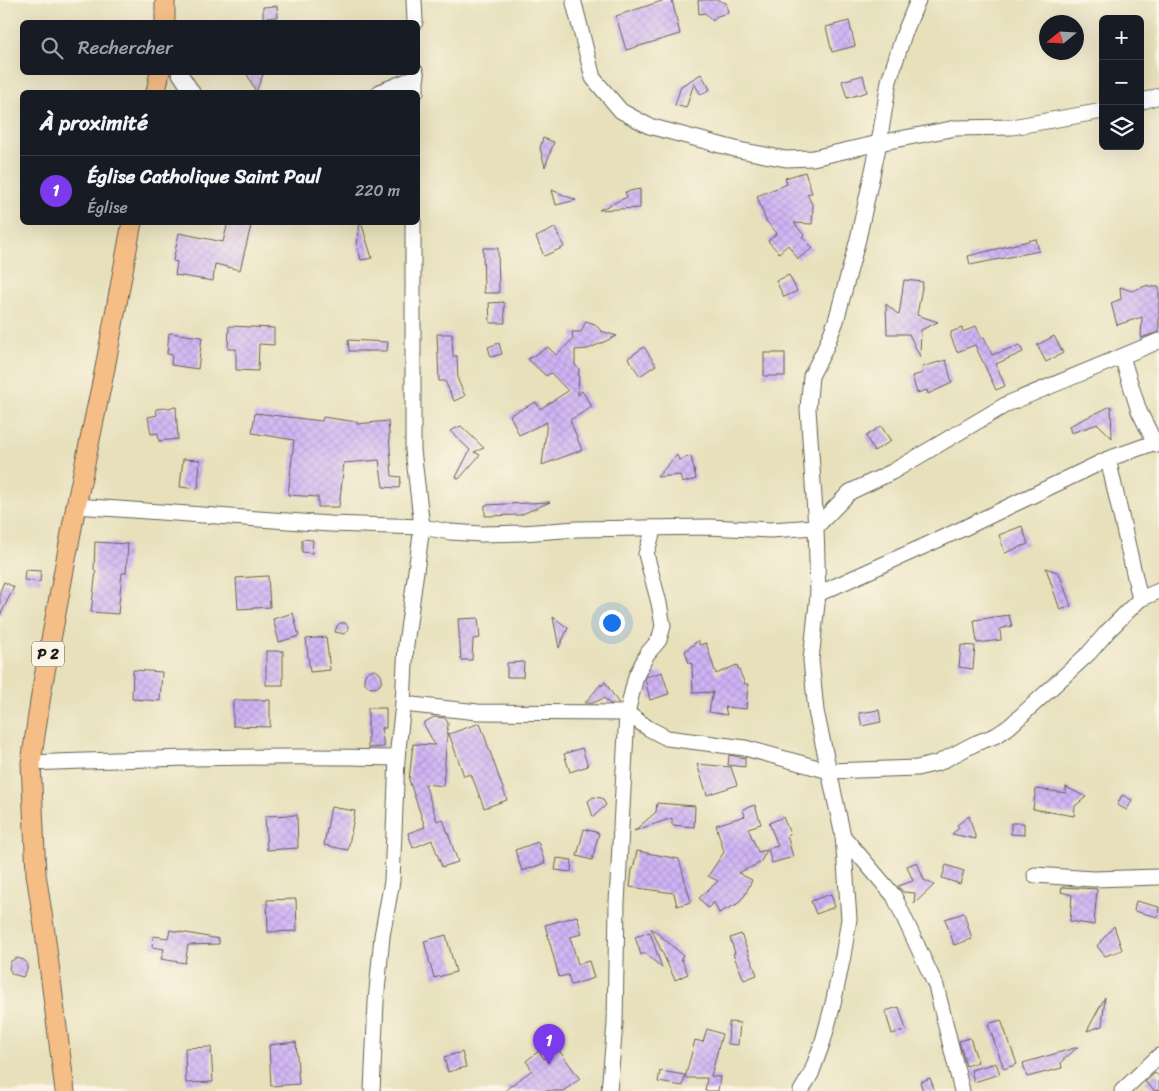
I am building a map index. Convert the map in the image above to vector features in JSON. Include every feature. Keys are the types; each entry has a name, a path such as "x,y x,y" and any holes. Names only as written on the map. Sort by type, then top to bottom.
{"main road":[{"path":"164,20 165,0"},
{"path":"156,90 159,75"},
{"name":"P 2","path":"65,1091 36,874 31,763 42,688 131,225"}],"street":[{"path":"414,0 415,20"},
{"path":"801,1091 811,1074 823,1041 833,1004 849,919 843,836 816,711 811,660 818,594 816,526 808,418 811,376 836,321 858,239 879,142 889,81 904,34 918,0"},
{"path":"574,3 593,78 621,111 649,126 739,150 786,158 813,158 879,142 956,128 1012,127 1099,113"},
{"path":"181,75 191,90"},
{"path":"387,90 416,81"},
{"path":"1144,101 1159,96"},
{"path":"372,1091 381,945 392,881 397,758 403,704 406,644 422,527 413,450 413,225"},
{"path":"76,506 330,524 422,527 450,532 481,534 523,533 577,528 709,527 770,530 816,526 850,492 892,472 1006,404 1159,341"},
{"path":"818,594 962,529 1108,459 1158,443 1139,410 1122,357"},
{"path":"1108,459 1140,599"},
{"path":"609,1091 615,1024 617,903 627,713 636,676 647,654 659,640 663,626 660,602 646,554 654,528"},
{"path":"403,704 478,712 627,713 648,728 667,738 745,748 829,771 917,768 938,763 974,744 997,736 1089,653 1140,599 1159,591"},
{"path":"31,763 173,757 304,756 397,758"},
{"path":"843,836 894,896 936,986 962,1091"},
{"path":"1035,875 1093,880 1159,877"},
{"path":"1122,1091 1159,1056"}],"building":[{"path":"665,0 672,0 680,34 626,50 616,16"},
{"path":"698,0 719,0 726,3 728,13 717,16 713,21 705,13 699,14"},
{"path":"277,6 278,17 263,18 263,7"},
{"path":"849,21 855,46 832,52 826,27"},
{"path":"701,74 710,89 701,95 694,83 686,108 675,105 681,86"},
{"path":"248,75 263,75 257,90 255,90"},
{"path":"863,75 867,92 847,98 842,81"},
{"path":"543,138 554,142 545,167 540,148"},
{"path":"805,172 812,193 807,194 813,206 812,224 794,223 804,235 802,237 813,248 798,259 788,245 779,253 768,241 777,233 766,221 757,196 787,184 785,178"},
{"path":"640,189 640,208 599,210 627,197 625,192"},
{"path":"552,190 576,200 556,205"},
{"path":"227,225 251,225 240,270 215,264 213,281 175,275 177,262 173,261 179,233 223,242"},
{"path":"360,225 362,225 372,258 361,260 357,245"},
{"path":"555,228 564,247 544,256 536,237"},
{"path":"1036,239 1039,251 970,265 968,256"},
{"path":"483,248 498,248 499,293 484,293"},
{"path":"789,275 797,291 784,297 776,281"},
{"path":"904,280 923,282 917,315 938,322 921,330 920,357 909,334 887,334 886,304 899,315"},
{"path":"1148,285 1149,287 1159,287 1159,332 1141,338 1142,317 1117,325 1111,303 1121,299 1120,287 1132,291"},
{"path":"504,302 505,323 490,323 489,303"},
{"path":"586,321 595,324 601,331 617,336 588,349 575,350 575,365 579,369 578,395 582,391 592,407 570,420 582,450 542,465 547,422 519,435 510,415 536,402 540,409 568,391 551,373 546,376 528,359 548,347 556,355 573,339 572,332 581,332"},
{"path":"229,326 274,328 274,345 259,344 258,371 236,370 236,349 228,349"},
{"path":"976,326 982,338 984,337 992,355 1020,345 1023,352 996,364 1005,386 996,390 975,345 957,352 951,337 951,332 962,328 963,332"},
{"path":"169,333 202,337 198,369 171,365 172,355 167,354"},
{"path":"437,334 452,334 453,356 457,356 458,380 465,396 454,401 445,381 439,381"},
{"path":"1054,336 1063,353 1046,362 1037,345"},
{"path":"348,340 388,342 387,351 349,351"},
{"path":"499,343 502,354 491,357 488,347"},
{"path":"644,347 656,365 640,376 628,358"},
{"path":"764,353 785,353 785,376 764,376"},
{"path":"946,360 952,383 928,394 927,390 917,393 912,376 923,373 922,367"},
{"path":"1111,406 1112,438 1098,424 1071,433 1069,426"},
{"path":"176,407 178,439 159,441 158,433 151,434 148,417 157,415 156,409"},
{"path":"255,413 322,421 323,417 357,422 357,424 388,421 392,476 401,477 399,488 383,487 379,460 344,463 339,507 318,507 318,497 288,495 294,440 252,433"},
{"path":"461,426 484,448 474,452 480,455 459,479 456,477 470,450 450,431"},
{"path":"881,426 891,441 874,451 866,436"},
{"path":"677,455 679,460 691,456 696,479 682,483 680,475 657,477"},
{"path":"183,459 200,460 198,489 180,487"},
{"path":"550,502 520,515 485,516 485,505"},
{"path":"1022,526 1028,544 1005,553 999,535"},
{"path":"302,539 313,540 312,553 302,552"},
{"path":"95,542 128,544 126,573 122,573 118,614 91,612 96,571 94,571"},
{"path":"1046,568 1059,573 1071,606 1060,610"},
{"path":"25,570 41,571 40,582 24,580"},
{"path":"268,576 270,607 238,609 236,578"},
{"path":"4,582 14,587 0,616 0,591"},
{"path":"293,613 299,636 279,642 273,619"},
{"path":"1009,615 1012,626 1000,629 1001,640 977,643 974,620"},
{"path":"553,617 568,628 559,648"},
{"path":"478,618 480,638 473,639 472,660 461,660 458,619"},
{"path":"340,623 345,623 348,626 348,631 344,634 335,632"},
{"path":"326,637 330,670 310,672 306,639"},
{"path":"699,640 699,645 706,643 716,674 737,665 745,684 748,684 746,709 725,707 727,715 709,712 713,692 693,693 692,664 689,663 685,651"},
{"path":"961,645 975,646 973,669 959,667"},
{"path":"266,651 283,651 283,685 266,685"},
{"path":"524,662 523,677 507,677 507,663"},
{"path":"133,670 162,672 160,701 132,699"},
{"path":"373,670 379,673 382,679 379,685 373,688 367,685 364,679 367,673"},
{"path":"662,672 669,694 650,700 645,679"},
{"path":"605,682 619,704 610,704 604,698 593,703 585,703 601,684 602,686"},
{"path":"233,700 270,700 270,727 233,726"},
{"path":"368,708 386,708 386,728 381,728 384,747 368,748"},
{"path":"879,710 881,722 862,726 859,713"},
{"path":"434,717 445,718 448,723 443,786 425,784 437,821 443,819 458,862 442,867 432,840 413,848 408,833 425,827 409,780 413,744 435,745 423,723"},
{"path":"480,723 507,800 484,808 471,774 464,776 449,734"},
{"path":"582,748 588,766 570,772 564,754"},
{"path":"729,755 745,758 745,767 728,765"},
{"path":"697,764 731,767 737,785 707,795"},
{"path":"1066,787 1086,797 1075,806 1074,816 1033,809 1036,789 1066,793"},
{"path":"1122,795 1132,800 1127,810 1117,805"},
{"path":"593,797 602,798 606,805 593,817 588,801"},
{"path":"657,803 695,806 694,827 672,825 672,818 634,831 656,812"},
{"path":"755,805 761,824 748,828 758,852 767,850 760,863 738,873 752,880 745,895 737,904 719,913 714,902 708,908 699,898 718,881 708,876 724,852 716,825 745,816 743,809"},
{"path":"331,807 355,811 348,850 324,845"},
{"path":"297,815 298,848 267,850 265,816"},
{"path":"969,816 976,839 952,834 959,828 957,825"},
{"path":"783,817 790,834 787,835 793,857 772,863 768,849 778,846 769,823"},
{"path":"1011,823 1024,823 1024,835 1011,834"},
{"path":"584,829 599,833 592,860 577,856"},
{"path":"538,842 545,863 522,871 515,850"},
{"path":"637,851 679,859 691,902 677,906 674,893 630,887"},
{"path":"557,858 572,860 571,872 555,870"},
{"path":"917,862 924,880 934,885 914,904 915,893 903,892 898,886 913,881 907,866"},
{"path":"946,865 964,871 960,884 942,878"},
{"path":"1062,887 1097,889 1094,925 1070,921 1072,895 1061,892"},
{"path":"831,894 835,907 816,914 811,901"},
{"path":"296,899 297,931 268,932 267,900"},
{"path":"1136,901 1159,907 1158,917 1134,911"},
{"path":"964,913 972,939 954,945 945,919"},
{"path":"577,916 582,934 570,937 578,964 589,961 594,978 571,985 568,975 559,977 545,925"},
{"path":"1114,926 1122,950 1105,956 1097,946"},
{"path":"651,928 683,955 681,958 688,974 675,980"},
{"path":"170,930 219,939 219,944 188,945 185,963 161,959 164,949 152,947 153,936 168,938"},
{"path":"650,932 662,968 645,953 641,955 635,937"},
{"path":"741,934 757,975 744,980 733,954 735,953 730,938"},
{"path":"446,935 456,972 434,978 424,941"},
{"path":"17,958 27,963 27,970 23,977 12,974 9,968 11,961"},
{"path":"1105,997 1102,1026 1087,1031"},
{"path":"899,1007 906,1030 892,1034 885,1011"},
{"path":"1001,1020 1017,1064 1004,1069 988,1024"},
{"path":"729,1022 740,1023 738,1045 728,1044"},
{"path":"707,1029 722,1034 711,1076 720,1077 718,1091 705,1091 707,1078 685,1078 695,1040 703,1042"},
{"path":"970,1038 978,1062 966,1066 959,1041"},
{"path":"296,1042 299,1084 271,1086 269,1045"},
{"path":"211,1047 213,1082 186,1083 185,1048"},
{"path":"1078,1047 1061,1062 1062,1068 1027,1077 1023,1063"},
{"path":"558,1049 580,1079 563,1091 504,1091 532,1070 526,1061 539,1051 544,1059"},
{"path":"462,1052 466,1067 448,1072 444,1057"},
{"path":"996,1063 1000,1074 974,1082 971,1070"},
{"path":"660,1071 685,1075 683,1086 658,1082"},
{"path":"1155,1073 1159,1076 1159,1091 1155,1091 1145,1082"},
{"path":"930,1078 935,1091 923,1091 920,1082"}],"place":[{"name":"Église Catholique Saint Paul","path":"549,1065"}]}
